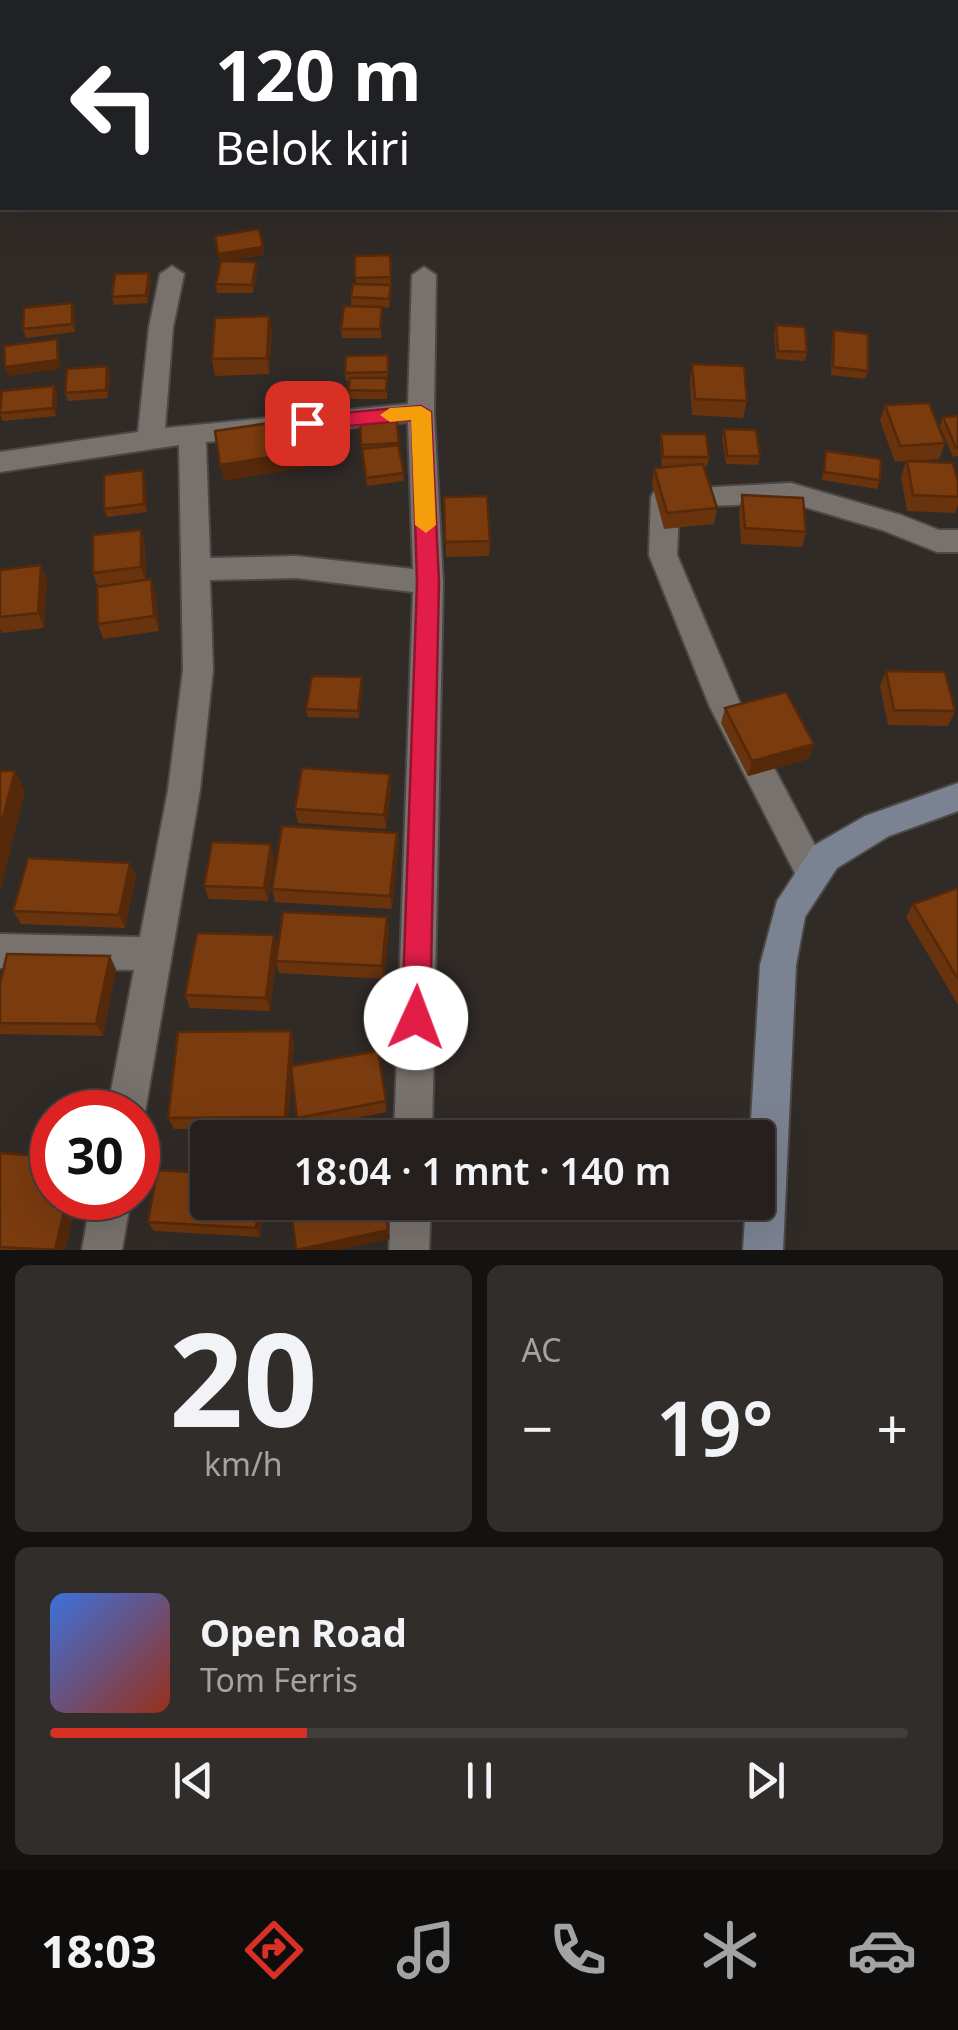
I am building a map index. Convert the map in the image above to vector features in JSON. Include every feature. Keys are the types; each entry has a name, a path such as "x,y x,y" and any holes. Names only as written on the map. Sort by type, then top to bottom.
{"street":[{"path":"151,438 161,327 172,274"},
{"path":"413,1120 428,582 421,412 424,275"},
{"path":"0,462 151,438 421,412"},
{"path":"130,1090 184,790 198,670 192,434"},
{"path":"813,874 725,705 663,555 665,497 791,494 892,522 937,541 958,541"},
{"path":"196,569 296,567 428,582"},
{"path":"764,1250 778,965 789,912 825,857 877,826 958,797"},
{"path":"0,951 153,954"},
{"path":"102,1250 107,1220"},
{"path":"410,1250 411,1220"}],"building":[{"path":"259,229 263,247 218,254 215,236"},
{"path":"390,255 391,277 355,278 355,256"},
{"path":"221,261 256,262 252,285 216,284"},
{"path":"149,273 146,295 112,297 115,274"},
{"path":"353,284 391,285 389,299 351,297"},
{"path":"72,303 72,324 23,329 24,308"},
{"path":"344,306 382,307 380,329 341,329"},
{"path":"269,316 267,358 212,359 215,318"},
{"path":"776,325 805,327 807,352 778,351"},
{"path":"834,330 868,334 868,371 833,367"},
{"path":"57,339 58,360 5,367 4,346"},
{"path":"388,355 388,372 345,373 346,356"},
{"path":"692,364 744,366 747,401 695,399"},
{"path":"107,366 106,390 65,393 67,369"},
{"path":"350,378 387,378 386,391 348,390"},
{"path":"54,386 53,408 0,413 2,391"},
{"path":"929,403 945,443 900,446 885,405"},
{"path":"396,415 399,443 361,445 360,417"},
{"path":"958,416 958,448 956,448 943,417"},
{"path":"296,419 302,452 220,465 215,431"},
{"path":"724,429 756,430 760,456 727,456"},
{"path":"661,434 706,434 709,457 663,457"},
{"path":"398,445 404,473 366,478 362,449"},
{"path":"826,451 881,459 880,480 824,472"},
{"path":"907,461 953,463 958,497 913,495"},
{"path":"703,464 717,508 667,513 654,468"},
{"path":"143,470 144,504 104,509 104,475"},
{"path":"742,495 803,498 806,532 745,528"},
{"path":"487,496 490,541 445,542 444,497"},
{"path":"141,530 141,567 93,573 93,535"},
{"path":"41,565 38,613 0,617 0,570"},
{"path":"151,579 154,616 98,624 97,587"},
{"path":"886,671 945,672 955,711 894,710"},
{"path":"312,676 362,677 358,711 306,709"},
{"path":"786,692 814,744 752,761 725,708"},
{"path":"302,768 390,774 384,815 295,809"},
{"path":"0,771 15,771 0,829"},
{"path":"282,826 397,833 390,896 272,889"},
{"path":"212,842 271,844 264,888 204,886"},
{"path":"28,858 130,863 119,915 13,911"},
{"path":"958,888 958,979 913,904"},
{"path":"283,912 387,917 382,966 276,961"},
{"path":"197,933 274,935 266,998 185,995"},
{"path":"7,954 110,956 96,1024 0,1023 0,984"},
{"path":"291,1031 285,1117 168,1118 178,1032"},
{"path":"378,1051 386,1101 297,1118 291,1066"},
{"path":"0,1153 30,1155 30,1220 62,1220 55,1250 0,1247"},
{"path":"160,1170 190,1172 190,1220 257,1220 256,1228 148,1222 160,1220"},
{"path":"292,1220 387,1220 388,1230 296,1250"}],"slow traffic":[{"path":"390,415 421,412 426,525"}],"route":[{"path":"307,423 421,412 428,582 416,1018"}]}
